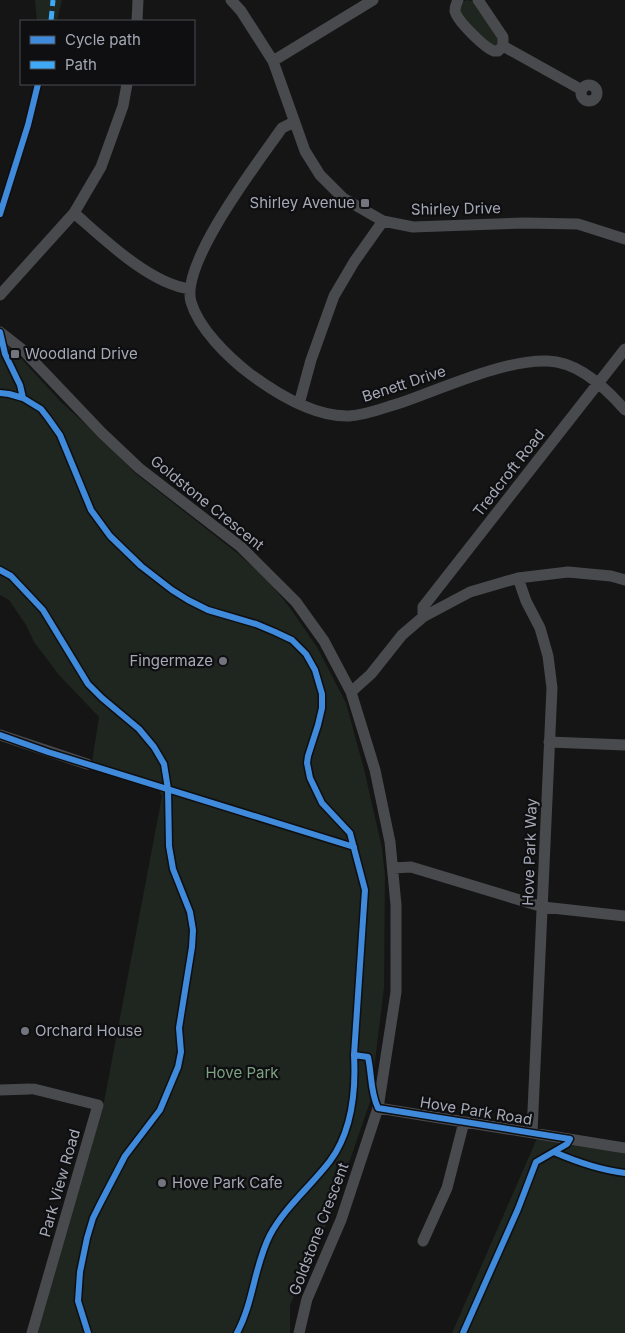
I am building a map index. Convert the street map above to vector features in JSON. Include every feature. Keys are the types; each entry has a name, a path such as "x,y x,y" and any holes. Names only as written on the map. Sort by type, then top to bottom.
{"street":[{"path":"137,20 138,0"},
{"name":"Shirley Drive","path":"231,0 241,10 274,61 305,151 320,175 343,198 383,221 413,227 525,223 578,224 625,239"},
{"path":"274,61 373,0"},
{"path":"458,0 455,6 456,15 477,38 491,51 498,50 503,46"},
{"path":"478,0 503,37 503,46"},
{"path":"503,46 582,90"},
{"path":"0,294 74,213 101,167 123,106 127,85"},
{"path":"74,213 136,266 178,288 190,289 201,256 216,224 282,128 294,122"},
{"path":"299,404 311,360 334,296 354,262 383,221"},
{"name":"Benett Drive","path":"190,289 191,302 201,323 230,358 262,382 299,404 320,412 348,416 371,412 488,372 527,362 549,361 573,366 598,383 625,410"},
{"name":"Goldstone Crescent","path":"0,332 23,350 139,468 241,547 296,602 324,642 351,692 376,770 393,868 396,905 396,992 378,1108 341,1220 307,1299 299,1333"},
{"name":"Tredcroft Road","path":"423,617 423,607 625,349"},
{"path":"351,692 371,674 402,635 423,617 470,592 518,578 568,572 611,576 625,580"},
{"name":"Hove Park Way","path":"518,578 526,601 540,628 548,656 552,688 532,1133"},
{"path":"0,735 87,764"},
{"path":"549,742 625,745"},
{"path":"393,868 411,867 542,907 625,916"},
{"name":"Park View Road","path":"0,1090 32,1089 98,1105 32,1333"},
{"name":"Hove Park Road","path":"378,1108 625,1148"},
{"path":"423,1241 447,1188 464,1122"}],"green space":[{"path":"35,0 62,0 57,20 37,20"},
{"path":"466,0 474,1 499,37 497,49 461,18 460,5"},
{"name":"Hove Park","path":"0,339 18,355 61,402 104,441 135,473 264,576 288,605 317,647 346,703 364,769 382,848 385,876 384,988 370,1102 332,1212 290,1305 290,1333 35,1333 104,1102 162,796 154,781 92,762 99,717 59,675 34,642 26,625 9,600 0,595"},
{"path":"538,1136 625,1154 625,1333 452,1333"}],"marked path":[{"path":"51,20 53,0"}],"cycle path":[{"path":"0,214 28,125 38,85"},
{"path":"0,332 5,354 20,385 23,398"},
{"path":"0,393 23,398 41,409 60,435 91,510 110,536 141,566 172,590 208,610 256,624 292,640 306,654 315,670 322,694 322,708 308,756 307,763 310,778 322,803 350,833 365,890 353,1096 348,1124 330,1161 283,1215 270,1235 260,1259 243,1321 237,1333"},
{"path":"0,570 11,576 43,610 88,684 139,729 154,747 164,764 168,789 169,846 173,869 190,912 193,930 179,1028 181,1052 178,1067 160,1110 125,1156 93,1218 87,1238 80,1272 78,1301 88,1333"},
{"path":"0,735 48,752 354,847"},
{"path":"354,1055 368,1057 372,1089 378,1108 570,1139"},
{"path":"463,1333 518,1209 536,1162 567,1144 570,1139"},
{"path":"554,1152 589,1165 625,1173"}],"place":[{"name":"Shirley Avenue","path":"365,203"},
{"name":"Woodland Drive","path":"15,354"},
{"name":"Fingermaze","path":"223,661"},
{"name":"Orchard House","path":"25,1031"},
{"name":"Hove Park Cafe","path":"162,1183"}]}
